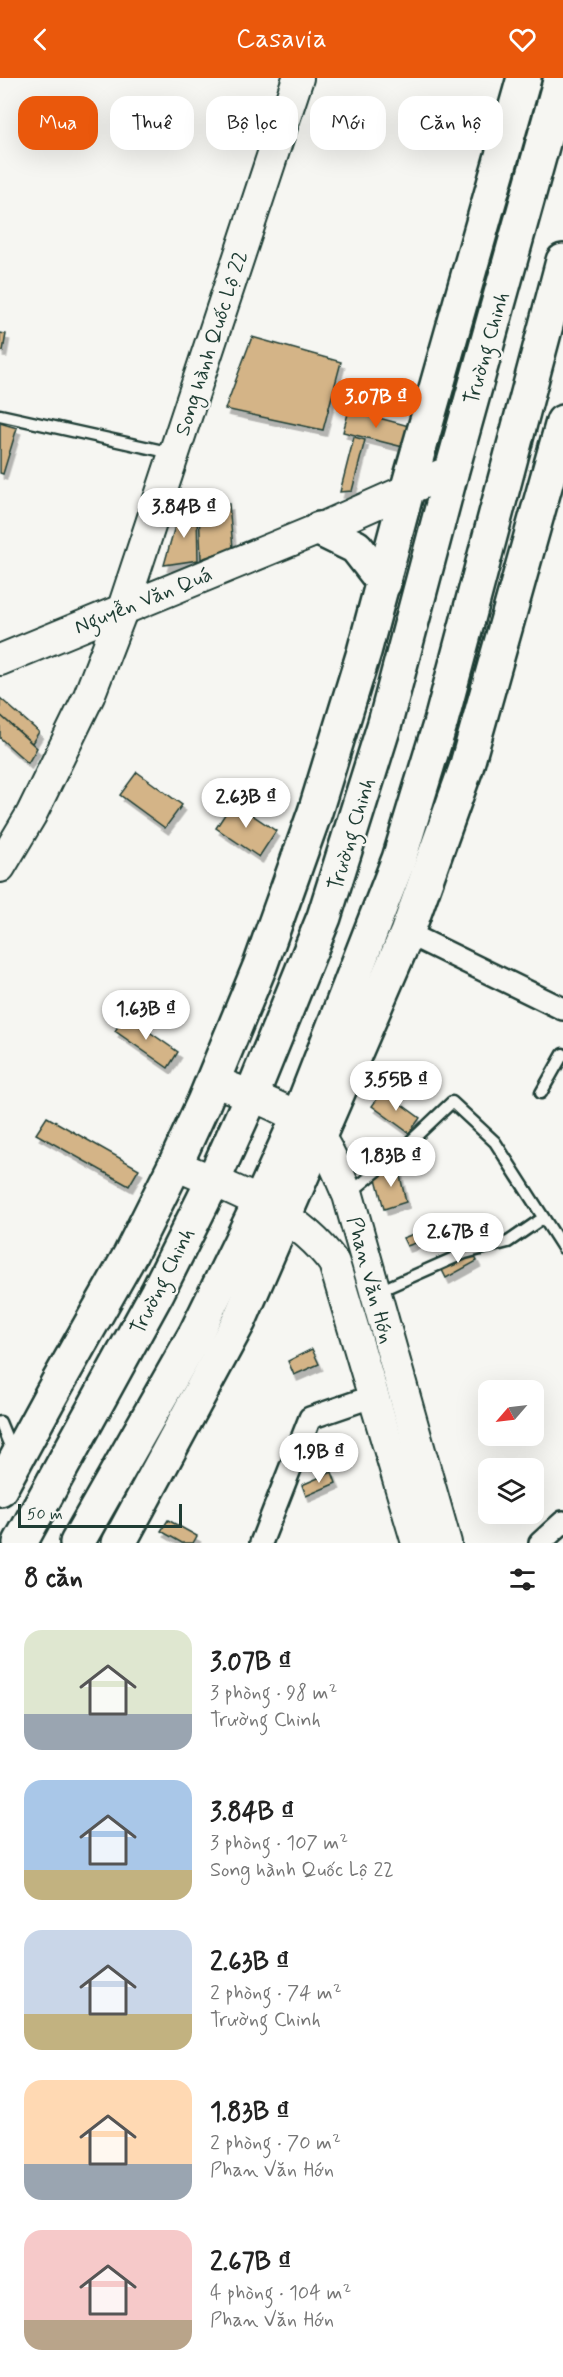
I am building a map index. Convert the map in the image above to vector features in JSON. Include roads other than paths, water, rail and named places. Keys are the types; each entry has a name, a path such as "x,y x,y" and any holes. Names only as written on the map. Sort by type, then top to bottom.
{"main road":[{"name":"Song hành Quốc Lộ 22","path":"123,608 298,78"},
{"name":"Trường Chinh","path":"0,1489 130,1255 175,1165 213,1081 260,966 315,812 384,583 407,491 524,78"},
{"name":"Trường Chinh","path":"20,1543 147,1312 213,1181 324,917 385,723 452,470 561,78"},
{"path":"308,1127 376,920 399,859 441,721 563,261"},
{"path":"119,1543 239,1321 272,1209 308,1127 407,933 466,768 563,422"},
{"name":"Nguyễn Văn Quá","path":"0,660 319,529 452,470"},
{"path":"319,529 356,547 384,583"},
{"path":"0,867 31,815 89,696 123,608"},
{"path":"376,920 407,933"},
{"path":"213,1081 308,1127"},
{"name":"Phan Văn Hớn","path":"308,1127 331,1157 348,1195 374,1294 446,1543"},
{"name":"Phan Văn Hớn","path":"175,1165 272,1209 321,1244 334,1263 417,1543"},
{"path":"77,1543 195,1335 272,1209"}],"street":[{"path":"407,933 563,1009"},
{"path":"261,1543 310,1418 374,1396"},
{"path":"540,1543 563,1522"}],"lane":[{"path":"0,415 175,454"},
{"path":"541,1093 563,1054"},
{"path":"348,1195 393,1158 452,1102 495,1142 563,1248"},
{"path":"374,1294 465,1253 508,1242 543,1218"},
{"path":"0,1422 16,1460"}]}
